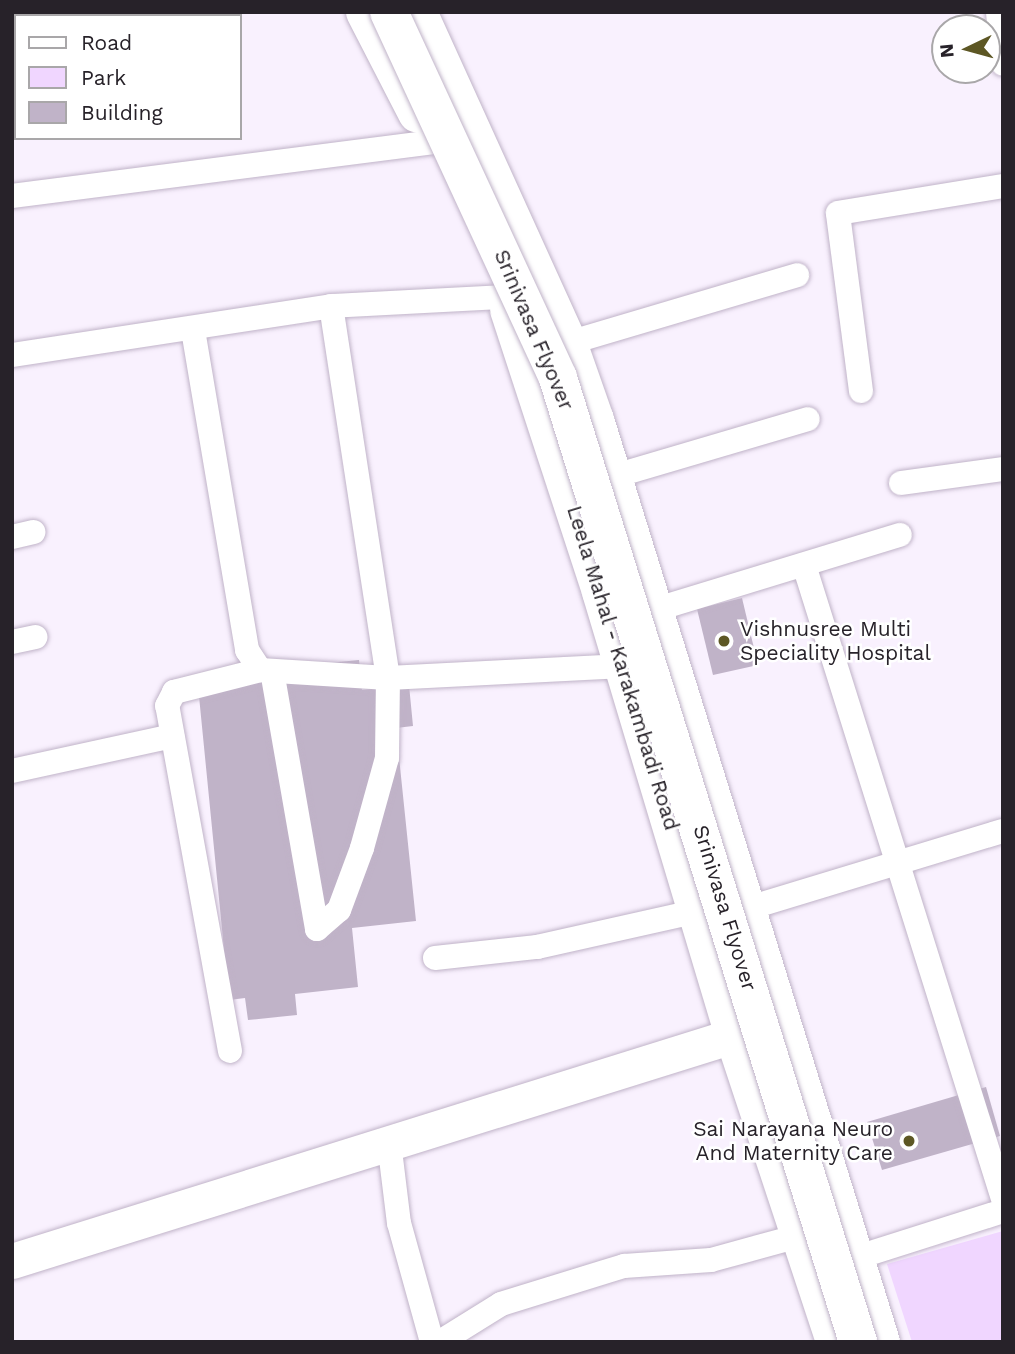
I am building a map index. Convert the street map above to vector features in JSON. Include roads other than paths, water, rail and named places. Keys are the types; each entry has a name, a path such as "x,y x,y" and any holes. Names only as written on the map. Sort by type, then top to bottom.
{"main road":[{"name":"Leela Mahal - Karakambadi Road","path":"365,12 432,142 523,344 624,666 734,1036 835,1342"},
{"name":"Srinivasa Flyover","path":"389,12 558,378 858,1342"},
{"path":"418,12 568,343 749,908 881,1342"}],"street":[{"path":"998,12 1003,64"},
{"path":"12,196 432,142"},
{"path":"861,391 838,213 1003,186"},
{"path":"568,343 797,275"},
{"path":"12,355 193,330 331,306 503,297"},
{"path":"193,330 247,650 266,670 317,929 339,910 362,848 387,758 388,678 331,306"},
{"path":"611,477 808,419"},
{"path":"901,483 1003,469"},
{"path":"654,610 900,535"},
{"path":"804,565 1003,1199"},
{"path":"230,1051 167,706 174,692 266,670 388,678 624,666"},
{"path":"12,771 173,736"},
{"path":"749,908 1003,831"},
{"path":"435,958 537,947 698,911"},
{"path":"12,1261 783,1020"},
{"path":"389,1142 399,1223 445,1340 501,1304 624,1266 711,1260 799,1236"},
{"path":"855,1258 1003,1210"}],"place":[{"name":"Vishnusree Multi Speciality Hospital","path":"724,641"},
{"name":"Sai Narayana Neuro And Maternity Care","path":"909,1141"}]}
